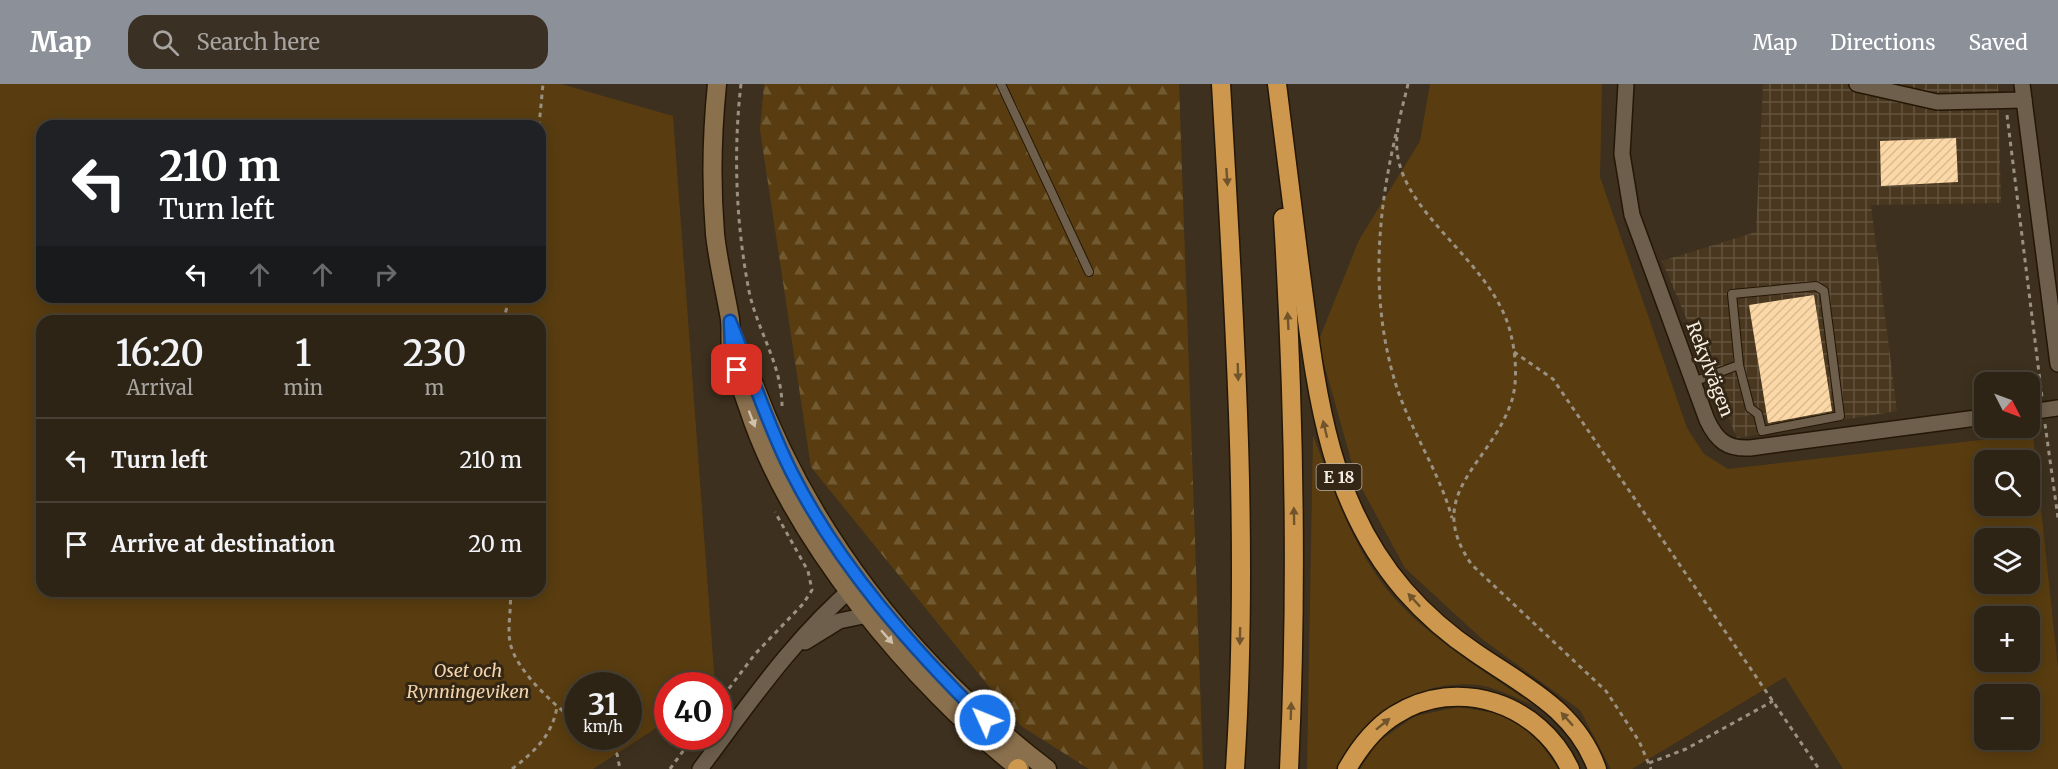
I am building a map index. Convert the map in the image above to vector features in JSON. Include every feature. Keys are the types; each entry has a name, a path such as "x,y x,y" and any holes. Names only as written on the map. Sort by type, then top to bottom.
{"highway":[{"path":"1221,84 1233,265 1240,450 1241,600 1235,769"},
{"name":"E 18","path":"1275,84 1293,449 1293,636 1288,769"},
{"name":"E 18","path":"1275,84 1318,400 1336,468 1353,512 1383,562 1421,608 1456,639 1552,704 1582,737 1597,769"},
{"path":"1347,769 1376,730 1395,715 1432,700 1464,697 1496,702 1532,720 1549,737 1570,769"}],"street":[{"path":"717,84 713,154 716,233 730,321 764,410 793,475 828,534 868,615 938,697 974,733 1021,765 1047,769"},
{"name":"Rekylvägen","path":"1626,84 1622,154 1632,215 1713,433 1733,448 1974,418"},
{"path":"1857,84 1938,102 2024,100"},
{"path":"2022,84 2058,364"},
{"path":"700,769 785,656 821,615 855,586"},
{"path":"855,586 985,720 1021,765"},
{"path":"785,656 839,621 868,615"}],"lane":[{"path":"1001,84 1089,272"},
{"path":"1816,286 1824,291 1840,416 1762,431 1758,414 1750,408 1739,365 1732,294 1816,286"},
{"path":"1693,382 1739,365"}],"path":[{"path":"540,120 543,84"},
{"path":"1407,84 1384,193 1379,236 1381,305 1398,390 1444,496 1457,539 1472,565 1606,692 1639,741 1652,769"},
{"path":"2006,102 2058,518"},
{"path":"1398,126 1397,151 1402,175 1413,195 1498,299 1511,335 1515,383 1511,402 1486,450 1463,479 1454,501 1454,526"},
{"path":"1513,352 1522,355 1553,379 1820,769"},
{"path":"510,597 510,642 518,662 564,712"},
{"path":"1649,763 1686,749 1773,701"},
{"path":"512,769 532,754 546,738 554,722 557,707"},
{"path":"612,750 617,754 620,769"},
{"path":"670,769 684,750"}],"shaded area":[{"path":"1763,84 1998,84 2001,203 1871,205 1897,411 1737,438 1662,261 1756,232"}],"green space":[{"name":"Oset och Rynningeviken","path":"0,84 561,84 673,116 714,672 654,672 654,729 642,737 642,672 564,672 564,750 622,750 593,769 0,769"},
{"path":"764,84 1179,84 1203,769 1089,769 1021,726 811,467 760,130"},
{"path":"1430,84 1602,84 1600,177 1687,428 1704,454 1728,469 1998,438 2033,438 2035,450 1974,450 1974,516 2040,516 2040,500 2058,668 2058,769 1843,769 1785,677 1632,769 1611,769 1580,710 1482,639 1405,568 1356,478 1318,342 1359,240 1420,141"},
{"path":"1313,435 1351,530 1382,583 1396,600 1432,634 1534,705 1485,686 1455,685 1433,688 1394,705 1377,718 1348,750 1336,769 1307,769"},
{"path":"1458,707 1501,714 1534,735 1559,769 1360,769 1378,742 1415,716"}],"building":[{"path":"1956,138 1958,182 1881,186 1880,141"},
{"path":"1814,295 1832,411 1768,423 1749,305"}],"route":[{"path":"737,370 731,351 730,321 777,442 793,475 828,534 875,599 950,685 985,720"}]}
